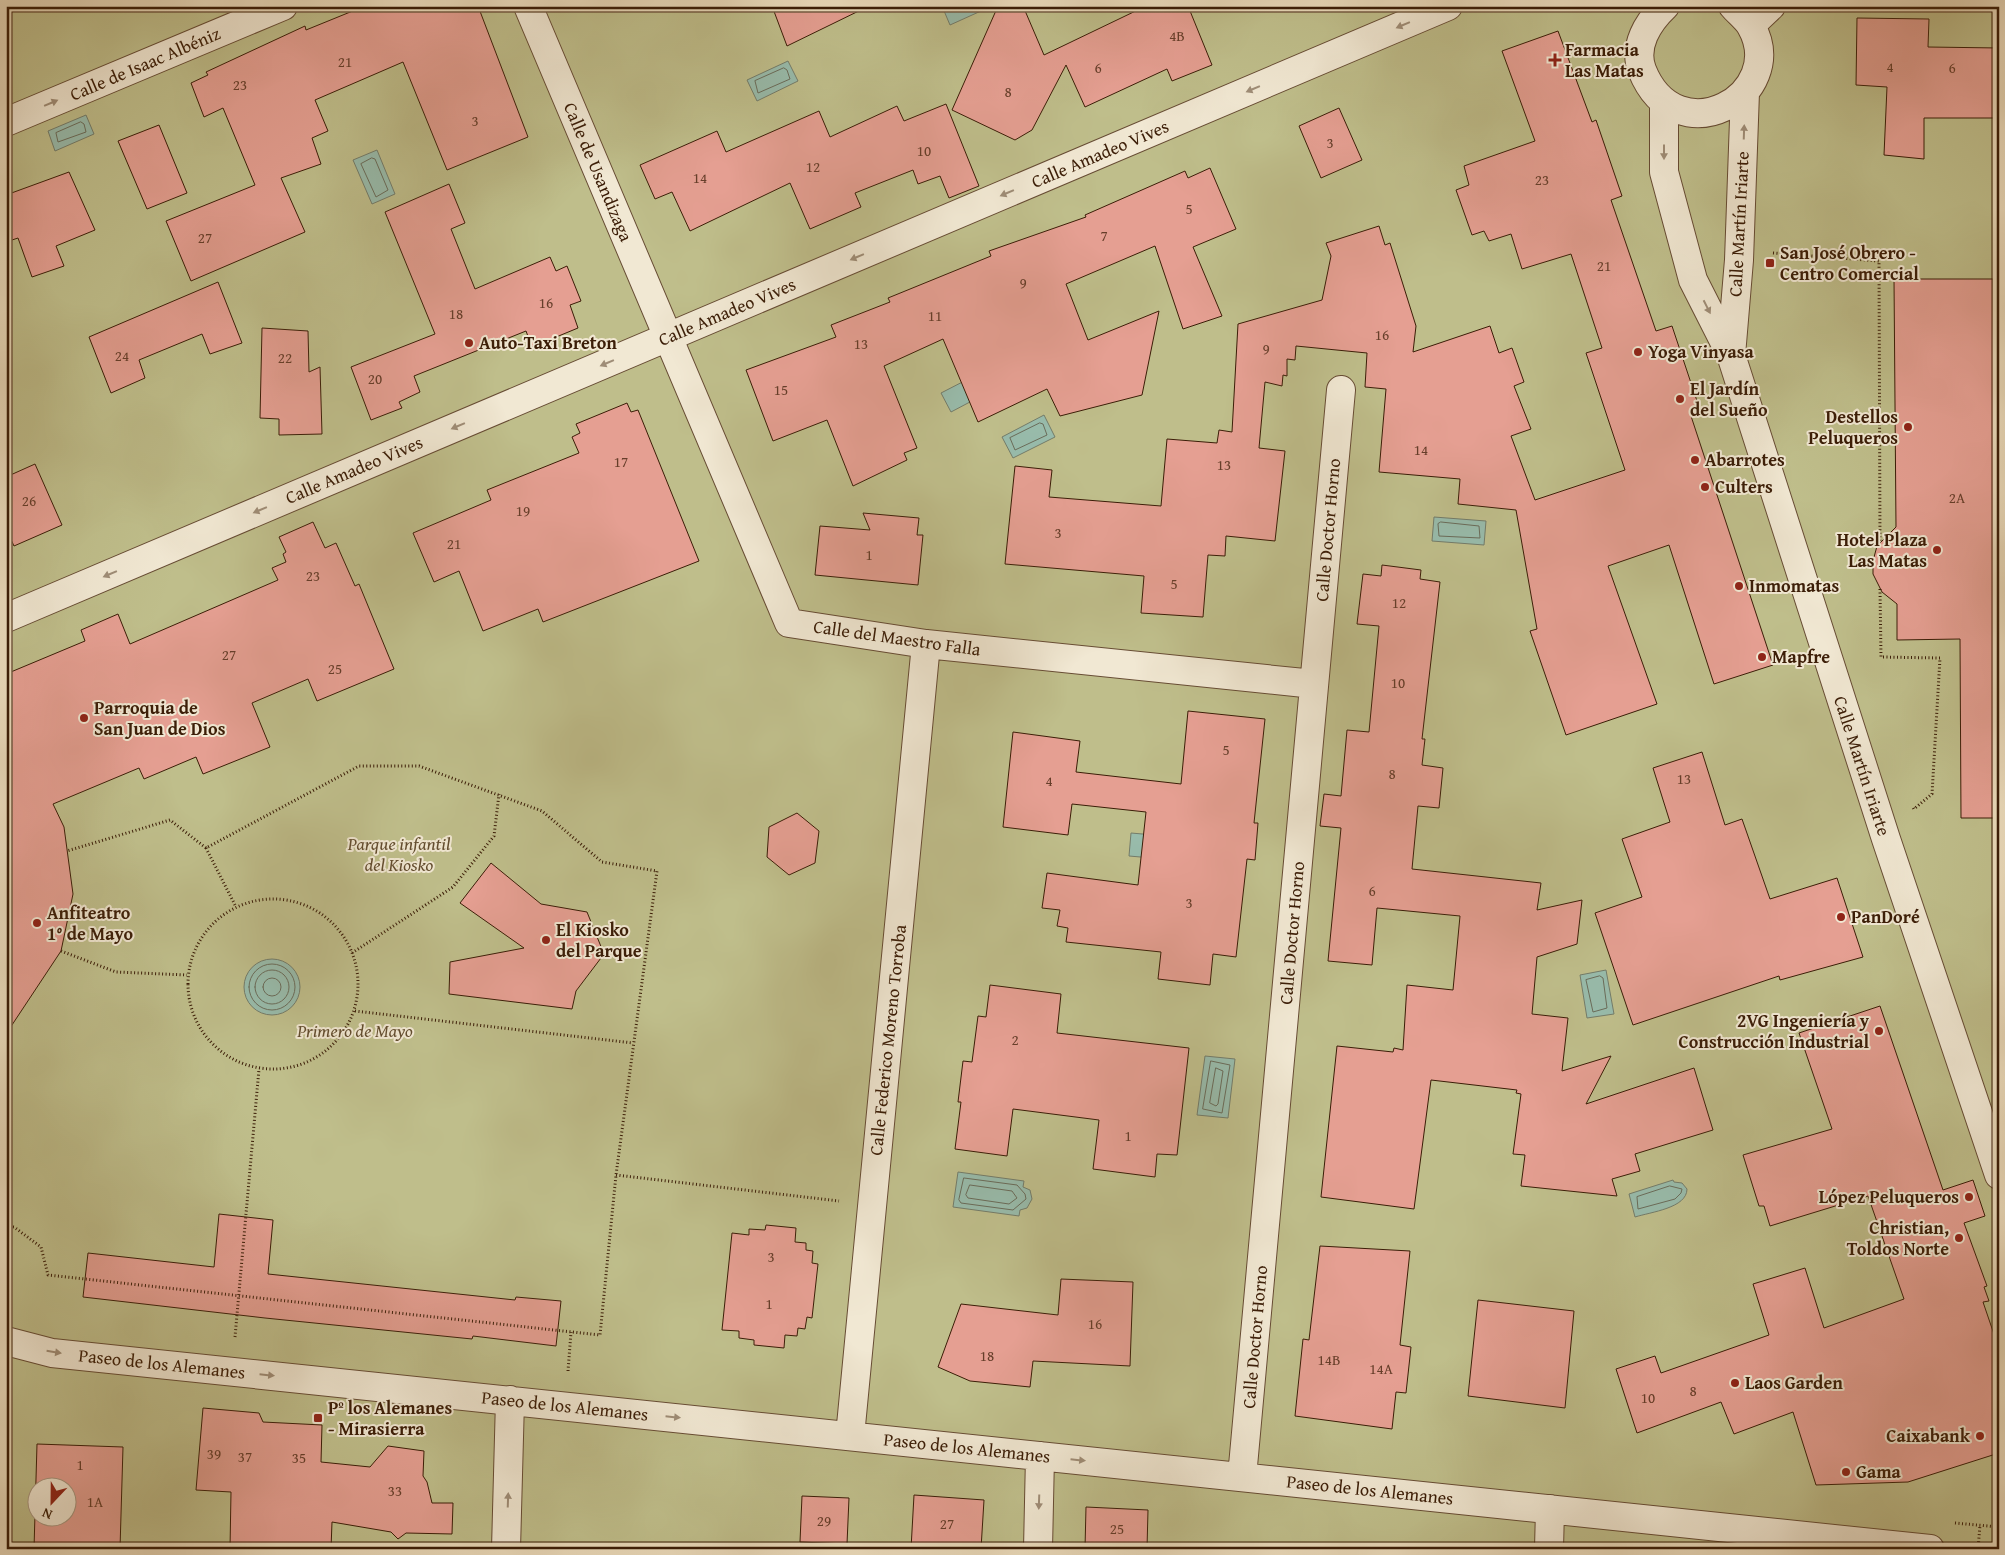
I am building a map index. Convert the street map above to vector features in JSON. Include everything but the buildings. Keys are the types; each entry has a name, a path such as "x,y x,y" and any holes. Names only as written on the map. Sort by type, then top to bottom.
{"street":[{"name":"Calle de Isaac Albéniz","path":"6,122 283,6"},
{"name":"Calle de Usandizaga","path":"528,6 668,337"},
{"name":"Calle Amadeo Vives","path":"6,618 1448,6"},
{"path":"1665,6 1650,20 1641,41 1640,65 1648,86 1664,103 1685,112 1707,114 1728,106 1745,92 1754,76 1758,58 1756,39 1742,16 1771,6"},
{"name":"Calle Martín Iriarte","path":"1731,355 1739,260 1745,92"},
{"name":"Calle Martín Iriarte","path":"1664,103 1664,172 1693,280 1731,355 1870,792 1999,1175"},
{"name":"Calle del Maestro Falla","path":"668,337 788,623 926,644 1314,684"},
{"name":"Calle Doctor Horno","path":"1242,1477 1341,390"},
{"name":"Calle Federico Moreno Torroba","path":"850,1436 926,644"},
{"name":"Paseo de los Alemanes","path":"6,1341 52,1353 1930,1549"},
{"path":"506,1549 510,1400"},
{"path":"1038,1549 1040,1456"},
{"path":"1549,1549 1550,1509"}],"path":[{"path":"1772,244 1772,253 1879,261 1880,542"},
{"path":"1870,792 1901,786 1914,809 1932,794 1940,658 1881,657 1880,589"},
{"path":"6,1226 14,1227 41,1246 48,1275 600,1335 616,1175 656,871 602,862 542,811 419,766 359,766 206,848"},
{"path":"352,953 453,887 494,836 499,794"},
{"path":"68,851 170,820 206,848 236,907"},
{"path":"278,898 303,904 326,916 344,936 352,953 359,985 355,1011 346,1030 334,1045 318,1058 299,1066 279,1070 259,1069 238,1062 226,1055 205,1036 194,1018 188,997 187,976 194,950 208,928 236,907 251,901 278,898"},
{"path":"62,951 116,972 187,976"},
{"path":"355,1011 633,1043"},
{"path":"234,1345 240,1296 259,1069"},
{"path":"616,1175 872,1205"},
{"path":"567,1379 571,1332"},
{"path":"1978,1549 1980,1525"}],"green space":[{"path":"6,6 1999,6 1999,1549 6,1549"}],"water":[{"path":"942,6 992,6 950,25"},
{"path":"788,61 798,81 757,101 747,80"},
{"path":"86,115 94,134 55,151 48,131"},
{"path":"377,150 395,194 372,204 353,160"},
{"path":"976,375 985,394 951,412 941,393"},
{"path":"1044,415 1055,437 1013,458 1002,437"},
{"path":"1434,517 1486,521 1484,545 1432,541"},
{"path":"1131,833 1177,837 1175,860 1129,856"},
{"path":"266,959 278,959 292,967 300,981 298,998 292,1007 278,1015 266,1015 256,1010 249,1003 244,993 244,981 249,971 256,964"},
{"path":"1606,970 1614,1014 1587,1018 1580,975"},
{"path":"1205,1056 1235,1059 1228,1118 1197,1115"},
{"path":"958,1172 1024,1181 1023,1187 1030,1190 1032,1199 1027,1208 1020,1210 1019,1216 953,1207"},
{"path":"1673,1180 1674,1182 1682,1183 1687,1189 1681,1201 1667,1208 1635,1217 1629,1194"}],"place":[{"name":"Farmacia Las Matas","path":"1555,60"},
{"name":"San José Obrero - Centro Comercial","path":"1770,263"},
{"name":"Auto-Taxi Breton","path":"469,343"},
{"name":"Yoga Vinyasa","path":"1638,352"},
{"name":"El Jardín del Sueño","path":"1680,399"},
{"name":"Destellos Peluqueros","path":"1908,427"},
{"name":"Abarrotes","path":"1695,460"},
{"name":"Culters","path":"1705,487"},
{"name":"Hotel Plaza Las Matas","path":"1937,550"},
{"name":"Inmomatas","path":"1739,586"},
{"name":"Mapfre","path":"1762,657"},
{"name":"Parroquia de San Juan de Dios","path":"84,718"},
{"name":"PanDoré","path":"1841,917"},
{"name":"Anfiteatro 1° de Mayo","path":"37,923"},
{"name":"El Kiosko del Parque","path":"546,940"},
{"name":"2VG Ingeniería y Construcción Industrial","path":"1879,1031"},
{"name":"López Peluqueros","path":"1969,1197"},
{"name":"Christian, Toldos Norte","path":"1959,1238"},
{"name":"Laos Garden","path":"1735,1383"},
{"name":"Pº los Alemanes - Mirasierra","path":"318,1418"},
{"name":"Caixabank","path":"1980,1436"},
{"name":"Gama","path":"1846,1472"}],"park label":[{"name":"Parque infantil del Kiosko","path":"399,854"},
{"name":"Primero de Mayo","path":"355,1031"}]}
